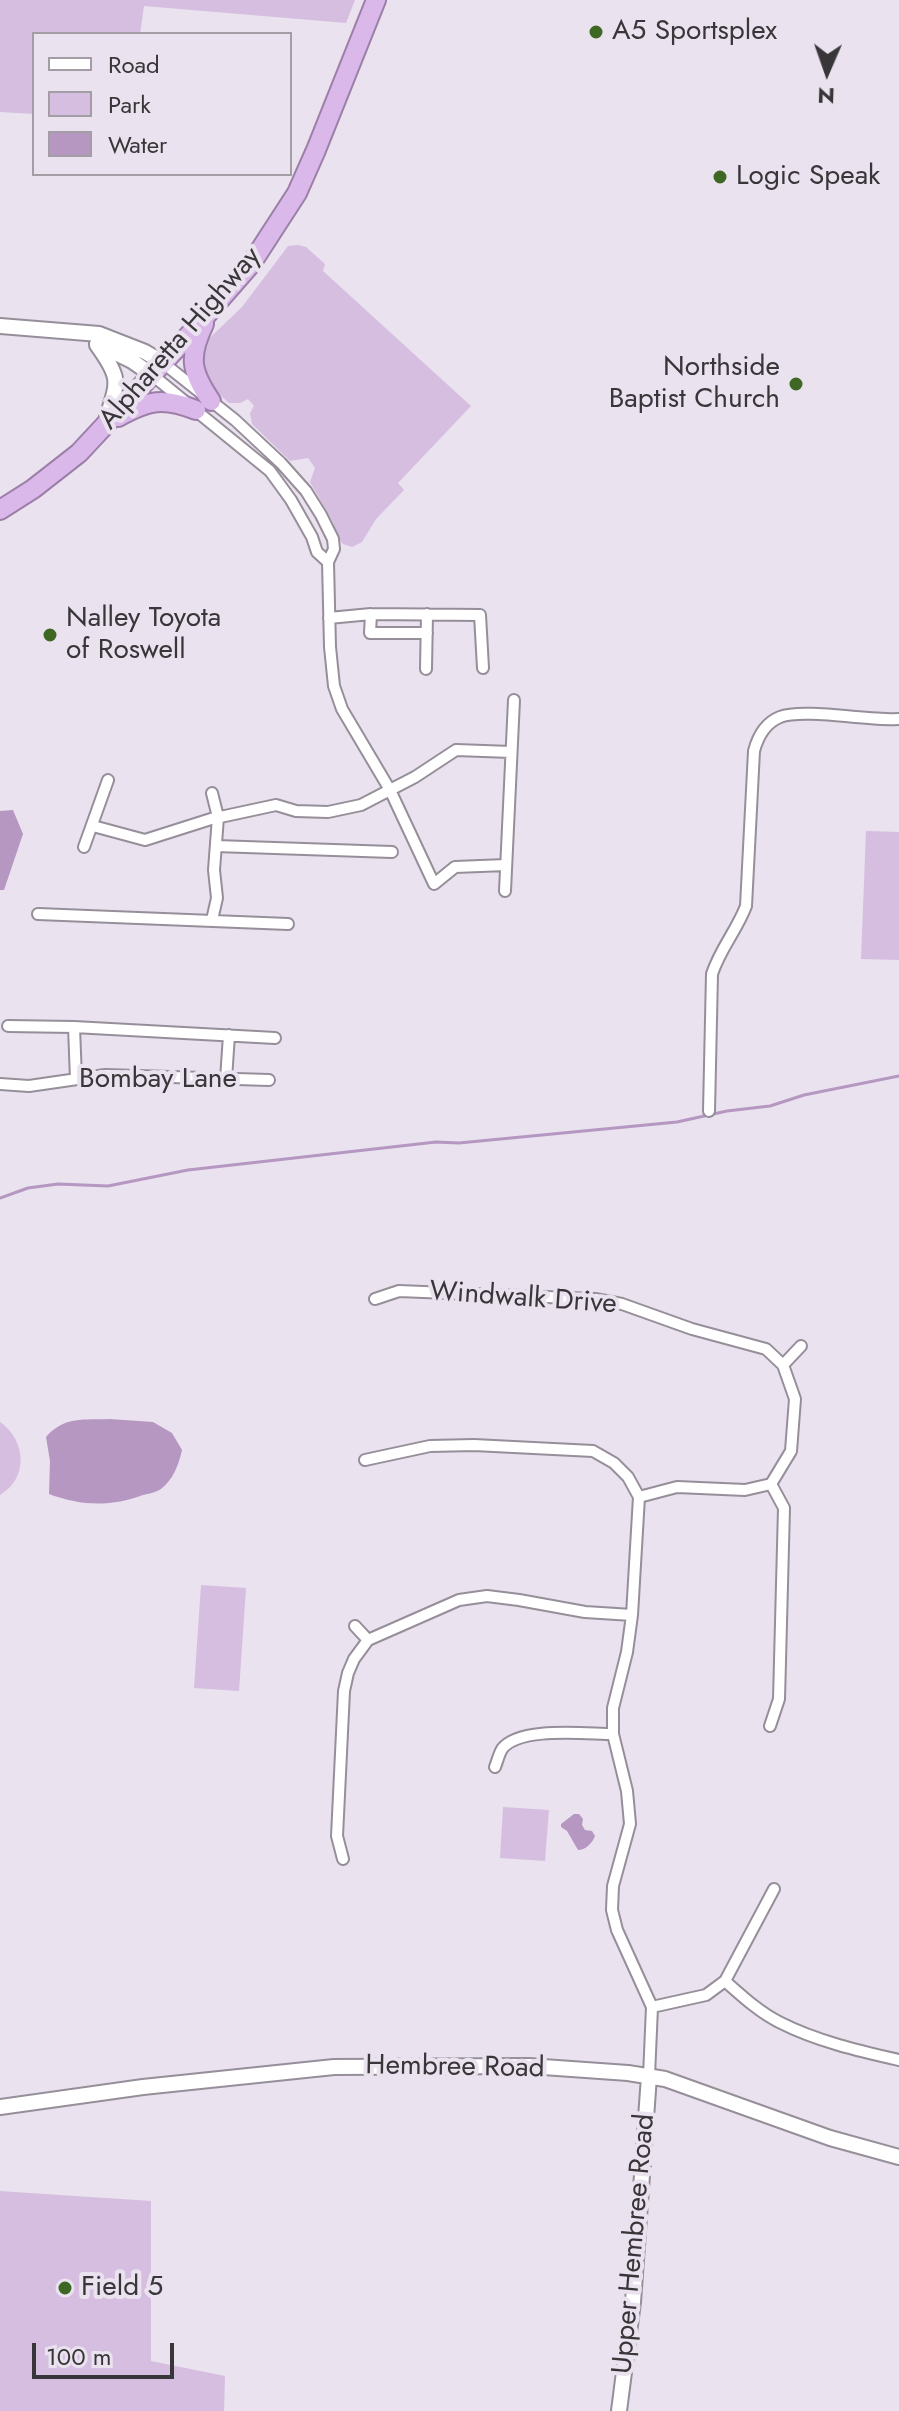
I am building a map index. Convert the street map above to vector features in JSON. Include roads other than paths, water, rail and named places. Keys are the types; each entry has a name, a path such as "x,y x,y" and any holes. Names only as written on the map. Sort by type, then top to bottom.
{"highway":[{"name":"Alpharetta Highway","path":"0,510 66,464 251,264 297,193 376,0"},
{"path":"105,425 157,401 204,406 193,359 199,336 219,302"}],"street":[{"path":"0,326 99,334 145,352 156,368 281,463 306,491 333,539 334,549 328,562 329,618 334,686 342,709 390,790 434,884 455,867 506,865"},
{"path":"84,335 97,345 156,368 204,406 270,471 291,500 317,552 328,562"},
{"path":"97,345 116,380 115,398 105,425"},
{"path":"329,618 371,614 480,615 483,668"},
{"path":"371,614 370,633 427,633"},
{"path":"426,669 427,614"},
{"path":"505,891 514,700"},
{"path":"709,1111 712,974 718,956 740,922 746,906 754,751 760,734 773,721 791,714 899,719"},
{"path":"93,826 145,840 218,817 276,805 296,811 328,812 361,805 456,750 511,752"},
{"path":"84,847 108,780"},
{"path":"212,793 218,817 214,870 217,898 212,920"},
{"path":"216,846 392,852"},
{"path":"38,914 288,924"},
{"path":"8,1026 275,1038"},
{"path":"74,1027 76,1079"},
{"path":"226,1079 229,1035"},
{"name":"Bombay Lane","path":"0,1084 29,1086 105,1075 269,1080"},
{"name":"Windwalk Drive","path":"375,1299 399,1291 595,1299 622,1304 692,1329 766,1349 783,1365"},
{"path":"639,1497 677,1487 745,1490 771,1484 791,1451 795,1399 783,1365 801,1346"},
{"path":"365,1460 430,1446 593,1451 614,1463 628,1477 639,1497 632,1615 627,1652 613,1708 613,1734 627,1791 630,1824 613,1886 612,1910 617,1930 652,2007 649,2076"},
{"path":"770,1726 779,1699 784,1508 771,1484"},
{"path":"343,1859 337,1836 344,1691 354,1659 368,1640 459,1600 487,1596 585,1612 632,1615"},
{"path":"355,1626 368,1640"},
{"path":"495,1767 503,1749 515,1739 540,1734 613,1734"},
{"path":"652,2007 706,1995 725,1981 774,1889"},
{"path":"725,1981 749,2003 777,2022 807,2035 898,2056"},
{"name":"Hembree Road","path":"0,2107 143,2087 334,2067 529,2066 649,2076 678,2082 830,2138 899,2157"},
{"name":"Upper Hembree Road","path":"619,2411 633,2302 649,2076"}],"water":[{"path":"13,810 23,834 4,890 0,890 0,811"},
{"path":"110,1419 153,1422 172,1433 182,1450 169,1481 155,1492 108,1503 84,1503 49,1494 50,1461 46,1437 67,1422"},
{"path":"574,1814 579,1814 585,1830 592,1831 595,1836 581,1850 561,1827"}],"waterway":[{"path":"0,1198 28,1188 58,1184 108,1186 188,1170 436,1142 459,1143 677,1122 770,1106 804,1095 899,1076"}],"place":[{"name":"A5 Sportsplex","path":"596,32"},
{"name":"Logic Speak","path":"720,177"},
{"name":"Northside Baptist Church","path":"796,384"},
{"name":"Nalley Toyota of Roswell","path":"50,635"},
{"name":"Field 5","path":"65,2288"}]}
